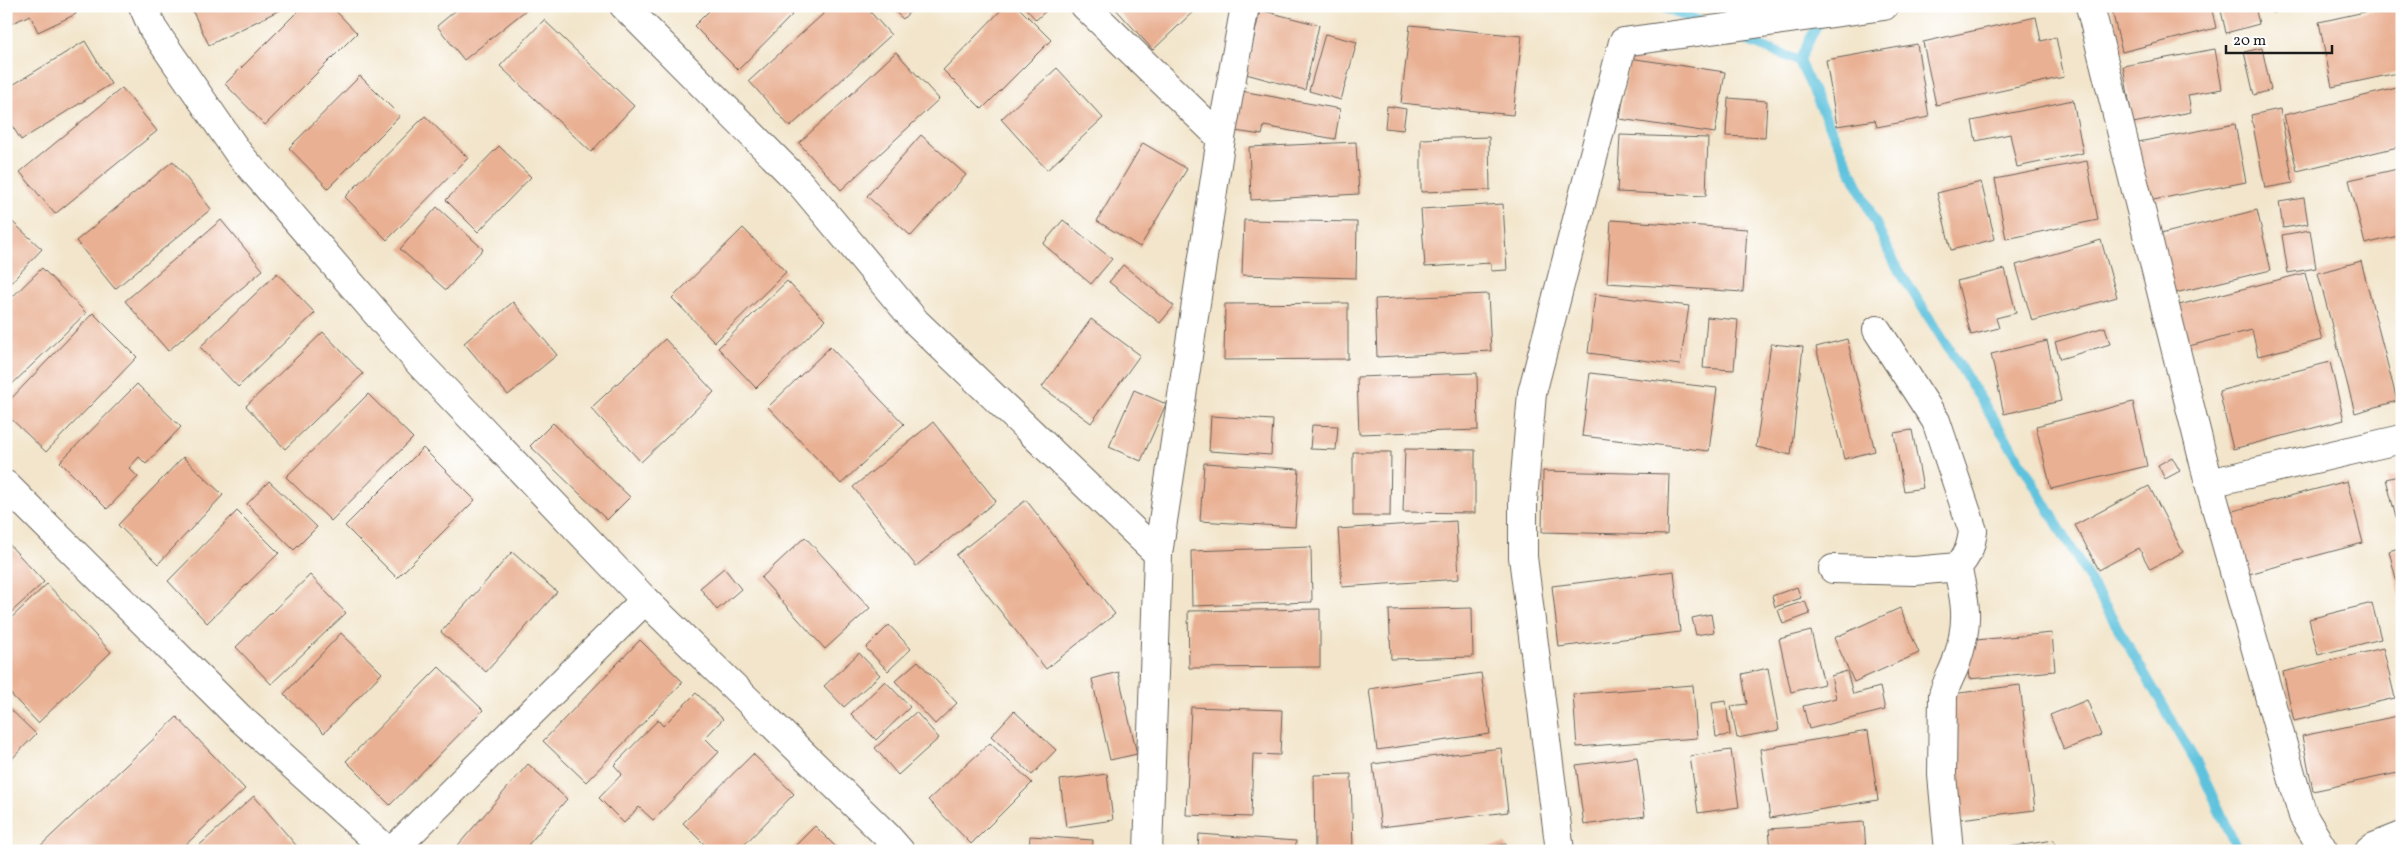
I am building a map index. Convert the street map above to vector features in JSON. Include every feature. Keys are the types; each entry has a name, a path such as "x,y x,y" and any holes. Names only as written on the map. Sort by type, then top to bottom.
{"street":[{"path":"143,6 153,29 239,154 420,365 645,600 900,851"},
{"path":"624,6 800,183 916,322 1158,554"},
{"path":"1085,6 1222,138"},
{"path":"1148,851 1158,554 1222,138 1246,6"},
{"path":"1560,851 1523,557 1524,491 1532,393 1623,42 1884,6"},
{"path":"2090,6 2209,483 2303,816 2324,851"},
{"path":"1833,569 1915,571 1957,567 1966,557 1972,531 1936,421 1877,330"},
{"path":"2209,483 2402,438"},
{"path":"6,485 240,718 388,851"},
{"path":"1949,851 1942,775 1943,695 1960,652 1966,627 1966,601 1957,567"},
{"path":"392,851 645,600"},
{"path":"2369,851 2374,847 2402,836"}],"building":[{"path":"6,6 73,6 76,14 38,32 30,15 6,26"},
{"path":"190,6 288,6 209,45"},
{"path":"303,6 331,6 357,33 265,125 225,84"},
{"path":"461,6 531,6 464,60 437,26"},
{"path":"714,6 783,6 792,15 738,70 694,26"},
{"path":"832,6 865,6 891,35 790,127 749,81"},
{"path":"889,6 915,6 903,19"},
{"path":"1005,6 1017,6 1051,40 982,109 943,70"},
{"path":"1024,6 1047,6 1049,8 1036,20"},
{"path":"1113,6 1199,6 1153,50"},
{"path":"2111,6 2211,6 2216,28 2122,52"},
{"path":"2220,6 2255,6 2259,24 2226,33"},
{"path":"2270,6 2294,6 2294,7 2272,13"},
{"path":"2392,6 2400,6 2402,14 2402,72 2332,87 2319,22"},
{"path":"1260,10 1319,25 1305,90 1246,74"},
{"path":"2036,17 2041,41 2056,37 2064,77 1936,105 1923,42"},
{"path":"544,20 634,106 591,152 500,66"},
{"path":"1410,25 1522,36 1513,115 1401,103"},
{"path":"1325,34 1357,42 1341,100 1309,91"},
{"path":"85,41 111,84 21,140 6,116 6,89"},
{"path":"1917,44 1929,117 1877,127 1875,120 1837,126 1826,60"},
{"path":"2262,48 2271,90 2254,95 2244,52"},
{"path":"2215,49 2222,89 2188,95 2191,112 2133,123 2123,66"},
{"path":"896,52 939,99 841,190 799,143"},
{"path":"1629,58 1725,72 1715,133 1620,119"},
{"path":"1057,68 1103,118 1047,170 1001,119"},
{"path":"360,76 400,116 328,188 289,148"},
{"path":"122,88 157,131 55,214 20,172"},
{"path":"2397,88 2402,109 2402,146 2297,171 2284,115"},
{"path":"1236,90 1340,109 1335,139 1264,126 1262,135 1228,130"},
{"path":"1728,98 1767,101 1765,138 1726,136"},
{"path":"2073,100 2083,153 2017,167 2010,134 1976,141 1972,121"},
{"path":"1387,106 1406,109 1403,130 1385,128"},
{"path":"2280,109 2293,183 2265,188 2251,115"},
{"path":"425,116 468,158 387,240 345,197"},
{"path":"2235,124 2246,182 2148,201 2138,142"},
{"path":"921,135 966,175 911,236 867,196"},
{"path":"1620,135 1708,138 1706,196 1617,192"},
{"path":"1489,137 1490,190 1421,192 1421,139"},
{"path":"1356,142 1359,194 1251,200 1249,147"},
{"path":"1143,143 1187,169 1140,247 1097,221"},
{"path":"499,146 531,177 478,232 446,200"},
{"path":"173,161 211,209 115,289 76,241"},
{"path":"2087,161 2098,220 2006,239 1995,179"},
{"path":"2402,168 2402,235 2365,244 2349,180"},
{"path":"1981,182 1995,239 1951,250 1937,193"},
{"path":"2304,198 2308,224 2283,228 2279,202"},
{"path":"1503,204 1507,270 1491,271 1491,263 1425,267 1421,209"},
{"path":"437,207 483,249 446,290 400,249"},
{"path":"2257,210 2271,270 2171,294 2157,235"},
{"path":"6,216 42,249 6,288"},
{"path":"221,220 263,270 168,351 125,301"},
{"path":"1063,220 1112,259 1091,284 1043,244"},
{"path":"1244,220 1357,222 1356,278 1242,275"},
{"path":"1611,220 1747,229 1743,292 1607,283"},
{"path":"743,228 786,272 715,342 672,298"},
{"path":"2310,230 2316,268 2288,273 2282,235"},
{"path":"2101,240 2117,297 2032,321 2016,265"},
{"path":"2361,261 2397,401 2355,413 2318,273"},
{"path":"1123,265 1174,306 1160,323 1109,282"},
{"path":"42,268 86,313 6,390 6,303"},
{"path":"2005,269 2016,313 1996,318 1999,328 1971,335 1957,281"},
{"path":"277,273 315,313 238,387 200,347"},
{"path":"2305,273 2322,340 2258,356 2252,330 2185,347 2175,306"},
{"path":"787,281 825,320 756,388 718,348"},
{"path":"1488,294 1491,351 1377,357 1375,299"},
{"path":"1595,294 1689,306 1680,365 1588,353"},
{"path":"513,302 557,355 508,395 464,343"},
{"path":"1348,303 1348,359 1224,360 1225,304"},
{"path":"93,313 137,357 46,452 6,414 6,404"},
{"path":"1707,317 1738,320 1734,370 1703,368"},
{"path":"1091,319 1140,355 1091,423 1042,387"},
{"path":"2105,327 2110,344 2060,359 2055,342"},
{"path":"323,332 363,374 285,449 246,406"},
{"path":"665,339 714,392 641,462 591,408"},
{"path":"1847,339 1875,451 1844,459 1816,347"},
{"path":"2047,341 2061,401 2004,414 1991,354"},
{"path":"1771,344 1803,347 1791,455 1756,447"},
{"path":"830,347 904,424 841,484 768,407"},
{"path":"2330,362 2344,420 2233,449 2219,391"},
{"path":"1477,373 1478,430 1359,434 1357,377"},
{"path":"1590,373 1717,388 1709,451 1582,436"},
{"path":"137,384 181,427 146,464 139,457 129,468 138,477 107,509 60,462"},
{"path":"1134,390 1166,404 1141,461 1109,447"},
{"path":"368,394 413,438 331,521 286,477"},
{"path":"2133,402 2147,466 2051,489 2036,426"},
{"path":"1211,416 1273,420 1271,455 1209,451"},
{"path":"933,422 996,501 916,566 853,487"},
{"path":"553,423 630,497 607,520 530,446"},
{"path":"1312,425 1338,426 1336,450 1310,449"},
{"path":"1912,430 1923,488 1904,491 1894,433"},
{"path":"423,448 475,500 397,578 345,526"},
{"path":"1405,449 1475,450 1475,513 1403,512"},
{"path":"1353,452 1391,452 1390,516 1353,516"},
{"path":"183,457 223,495 158,564 118,525"},
{"path":"2172,457 2180,471 2165,479 2158,465"},
{"path":"1204,463 1299,469 1295,527 1200,521"},
{"path":"1543,471 1669,474 1667,535 1542,532"},
{"path":"2402,475 2402,533 2400,533 2386,479"},
{"path":"269,481 317,527 294,550 247,504"},
{"path":"2347,481 2363,543 2245,575 2229,512"},
{"path":"2149,486 2183,552 2150,569 2139,548 2099,570 2075,525"},
{"path":"1026,500 1115,614 1046,669 956,555"},
{"path":"237,511 279,553 207,623 168,581"},
{"path":"1456,521 1459,579 1342,587 1338,529"},
{"path":"805,537 870,608 825,649 761,578"},
{"path":"6,541 44,582 6,617"},
{"path":"1311,547 1312,602 1192,606 1191,551"},
{"path":"2402,547 2402,599 2401,599 2389,551"},
{"path":"512,552 557,592 486,672 441,632"},
{"path":"724,568 741,589 717,610 700,588"},
{"path":"1674,571 1680,632 1559,647 1552,586"},
{"path":"310,575 346,613 271,684 236,647"},
{"path":"47,584 111,652 38,723 6,689 6,623"},
{"path":"1797,587 1801,598 1775,607 1772,596"},
{"path":"1805,601 1810,614 1783,624 1778,610"},
{"path":"2372,603 2381,639 2318,655 2309,619"},
{"path":"1472,608 1473,657 1391,659 1389,610"},
{"path":"1900,608 1919,653 1854,682 1834,638"},
{"path":"1320,609 1320,667 1189,668 1188,611"},
{"path":"1711,614 1714,632 1696,635 1692,618"},
{"path":"889,625 911,649 888,671 866,648"},
{"path":"1811,631 1824,684 1791,692 1779,639"},
{"path":"341,633 382,673 324,733 284,694"},
{"path":"2052,633 2055,671 1969,679 1965,641"},
{"path":"640,640 683,682 586,782 543,741"},
{"path":"2383,648 2395,698 2294,721 2283,672"},
{"path":"859,653 880,675 844,707 824,686"},
{"path":"918,661 957,703 935,724 895,681"},
{"path":"439,667 483,710 390,805 346,761"},
{"path":"1768,668 1779,730 1737,738 1731,706 1747,704 1742,674"},
{"path":"1847,671 1853,694 1880,687 1885,710 1809,729 1803,706 1836,698 1831,676"},
{"path":"1118,672 1137,754 1110,760 1092,679"},
{"path":"1481,673 1490,734 1377,750 1369,689"},
{"path":"885,681 910,707 876,740 851,714"},
{"path":"1693,685 1697,738 1577,747 1573,694"},
{"path":"2020,685 2035,810 1960,819 1945,695"},
{"path":"696,693 723,719 705,738 719,752 653,820 639,807 624,823 599,798 622,774 614,765 658,720 663,726"},
{"path":"2087,700 2101,735 2064,750 2050,715"},
{"path":"1726,701 1730,735 1716,737 1712,703"},
{"path":"6,705 36,734 6,765"},
{"path":"1191,707 1282,710 1280,755 1253,754 1251,817 1186,815"},
{"path":"1014,711 1056,750 1032,775 991,736"},
{"path":"916,712 939,738 898,775 875,748"},
{"path":"2402,715 2402,772 2313,791 2302,736"},
{"path":"177,717 245,789 179,851 35,851"},
{"path":"1868,731 1878,800 1770,818 1760,749"},
{"path":"990,743 1032,783 971,844 928,800"},
{"path":"1501,748 1508,812 1381,827 1373,764"},
{"path":"1731,750 1739,807 1698,813 1690,756"},
{"path":"753,754 794,794 738,851 711,851 683,823"},
{"path":"1637,757 1645,816 1584,825 1576,765"},
{"path":"528,764 567,799 523,851 453,851"},
{"path":"1107,774 1113,820 1066,827 1060,780"},
{"path":"1351,774 1353,851 1315,851 1314,775"},
{"path":"254,796 301,851 193,851"},
{"path":"1864,822 1866,851 1771,851 1769,829"},
{"path":"815,826 840,851 790,851"},
{"path":"1199,834 1296,841 1295,851 1198,851"},
{"path":"1030,836 1093,840 1092,851 1029,851"},
{"path":"2054,840 2056,851 1990,850"},
{"path":"1506,844 1507,851 1467,851 1467,850"},
{"path":"1680,846 1681,851 1659,850"}],"waterway":[{"path":"1659,6 1705,23"},
{"path":"1799,61 1821,17"},
{"path":"1733,35 1799,61 1895,264 2025,469 2199,767 2238,851"}]}
